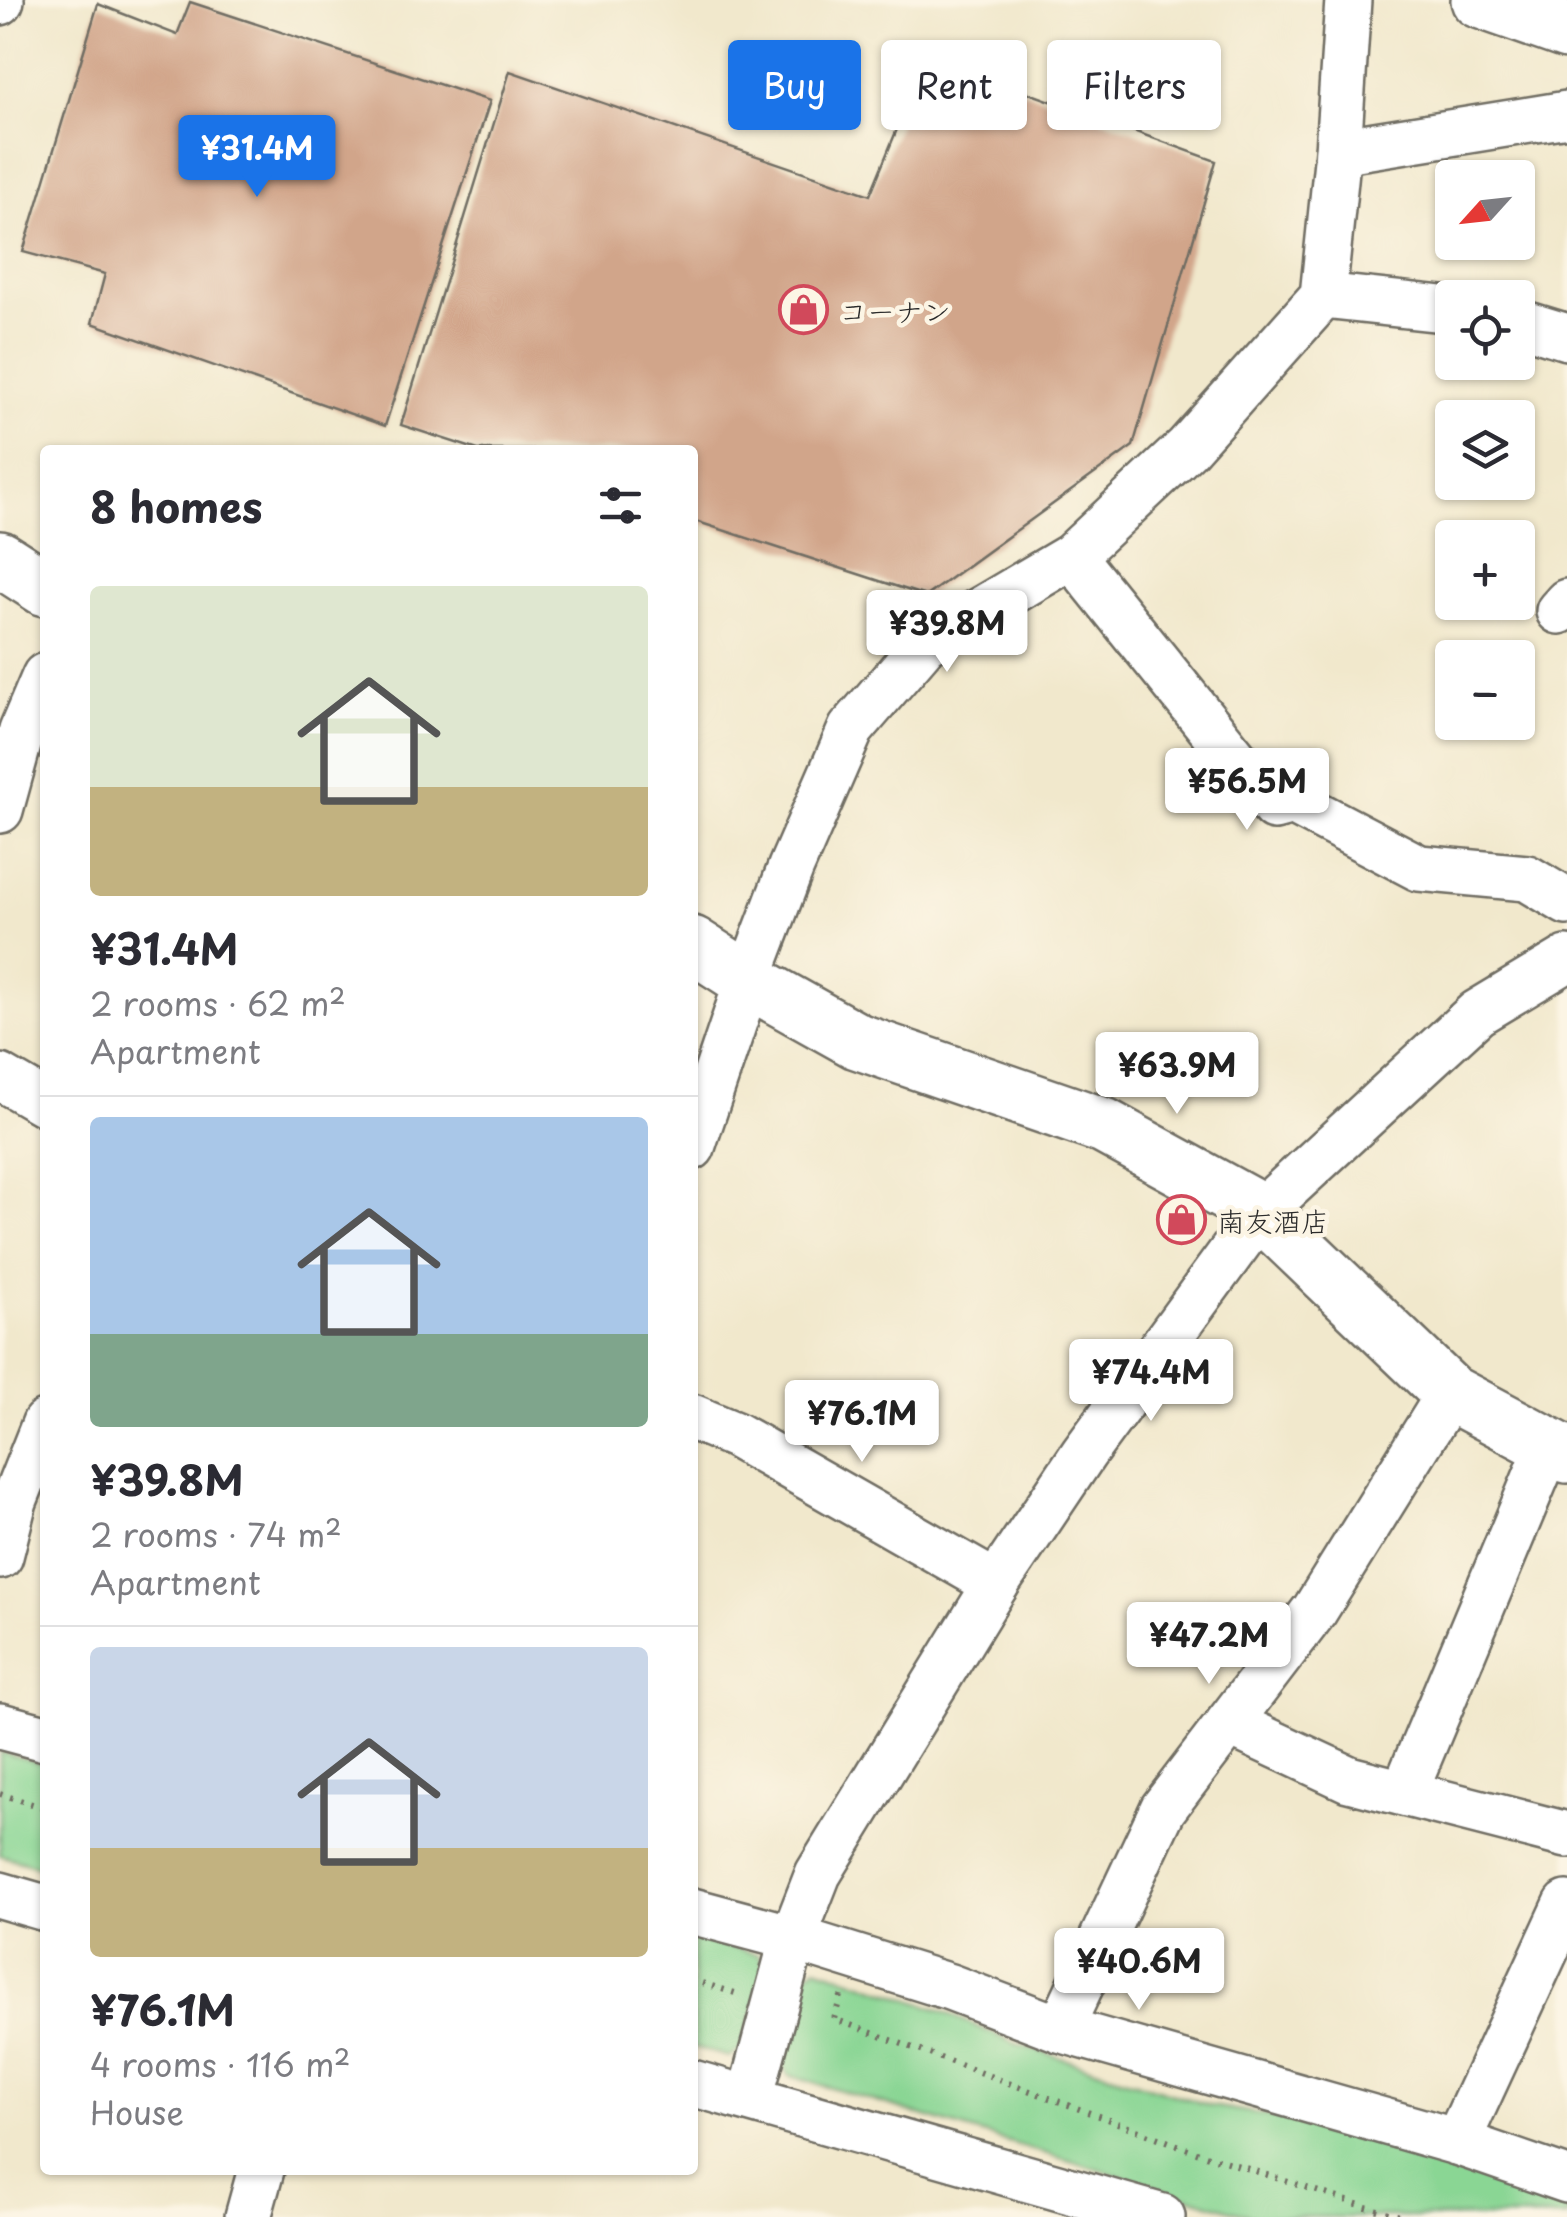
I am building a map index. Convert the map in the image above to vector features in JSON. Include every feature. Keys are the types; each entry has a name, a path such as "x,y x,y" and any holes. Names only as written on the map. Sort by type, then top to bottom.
{"main road":[{"path":"1478,0 1567,30"},
{"path":"0,559 40,585"},
{"path":"698,948 856,1041 1104,1126 1261,1212 1450,1393 1558,1452"}],"street":[{"path":"698,1129 791,867 851,729 926,642 1072,556 1188,448 1323,296 1348,0"},
{"path":"1338,151 1567,114"},
{"path":"1323,296 1435,308"},
{"path":"1535,327 1567,337"},
{"path":"1072,556 1274,807 1292,802 1419,868 1527,878 1567,902"},
{"path":"0,810 22,730 40,688"},
{"path":"750,2098 793,1938 818,1874 996,1584 1084,1453 1261,1212 1477,1014 1567,960"},
{"path":"0,1077 40,1100"},
{"path":"1060,2030 1163,1810 1315,1610 1450,1393"},
{"path":"698,1419 735,1435 996,1584"},
{"path":"0,1556 14,1502 40,1436"},
{"path":"1404,1793 1558,1452"},
{"path":"1229,1722 1349,1779 1567,1835"},
{"path":"0,1726 40,1737"},
{"path":"0,1895 40,1907"},
{"path":"1457,2142 1567,1904"},
{"path":"698,1913 950,1987 1060,2030 1457,2142 1567,2180"},
{"path":"698,2085 1162,2217"},
{"path":"248,2217 260,2175"}],"path":[{"path":"0,1794 40,1806"},
{"path":"844,1985 834,2019 1202,2154 1366,2208 1406,2217"}],"green space":[{"path":"0,1752 40,1763 40,1867 0,1855"},
{"path":"698,1939 758,1954 766,1971 742,2049 729,2057 698,2048"},
{"path":"817,1967 940,2010 1014,2043 1211,2106 1305,2121 1567,2199 1567,2217 1254,2217 788,2075 780,2058 800,1977"}],"building":[{"path":"190,2 490,101 385,426 92,323 105,274 23,252 98,4 177,35"},
{"name":"コーナン","path":"510,71 870,195 897,130 1027,130 1027,92 1047,100 1047,130 1131,130 1216,161 1133,446 926,596 698,522 698,445 463,445 401,425"}],"place":[{"name":"コーナン","path":"804,310"},
{"name":"南友酒店","path":"1182,1220"}]}
